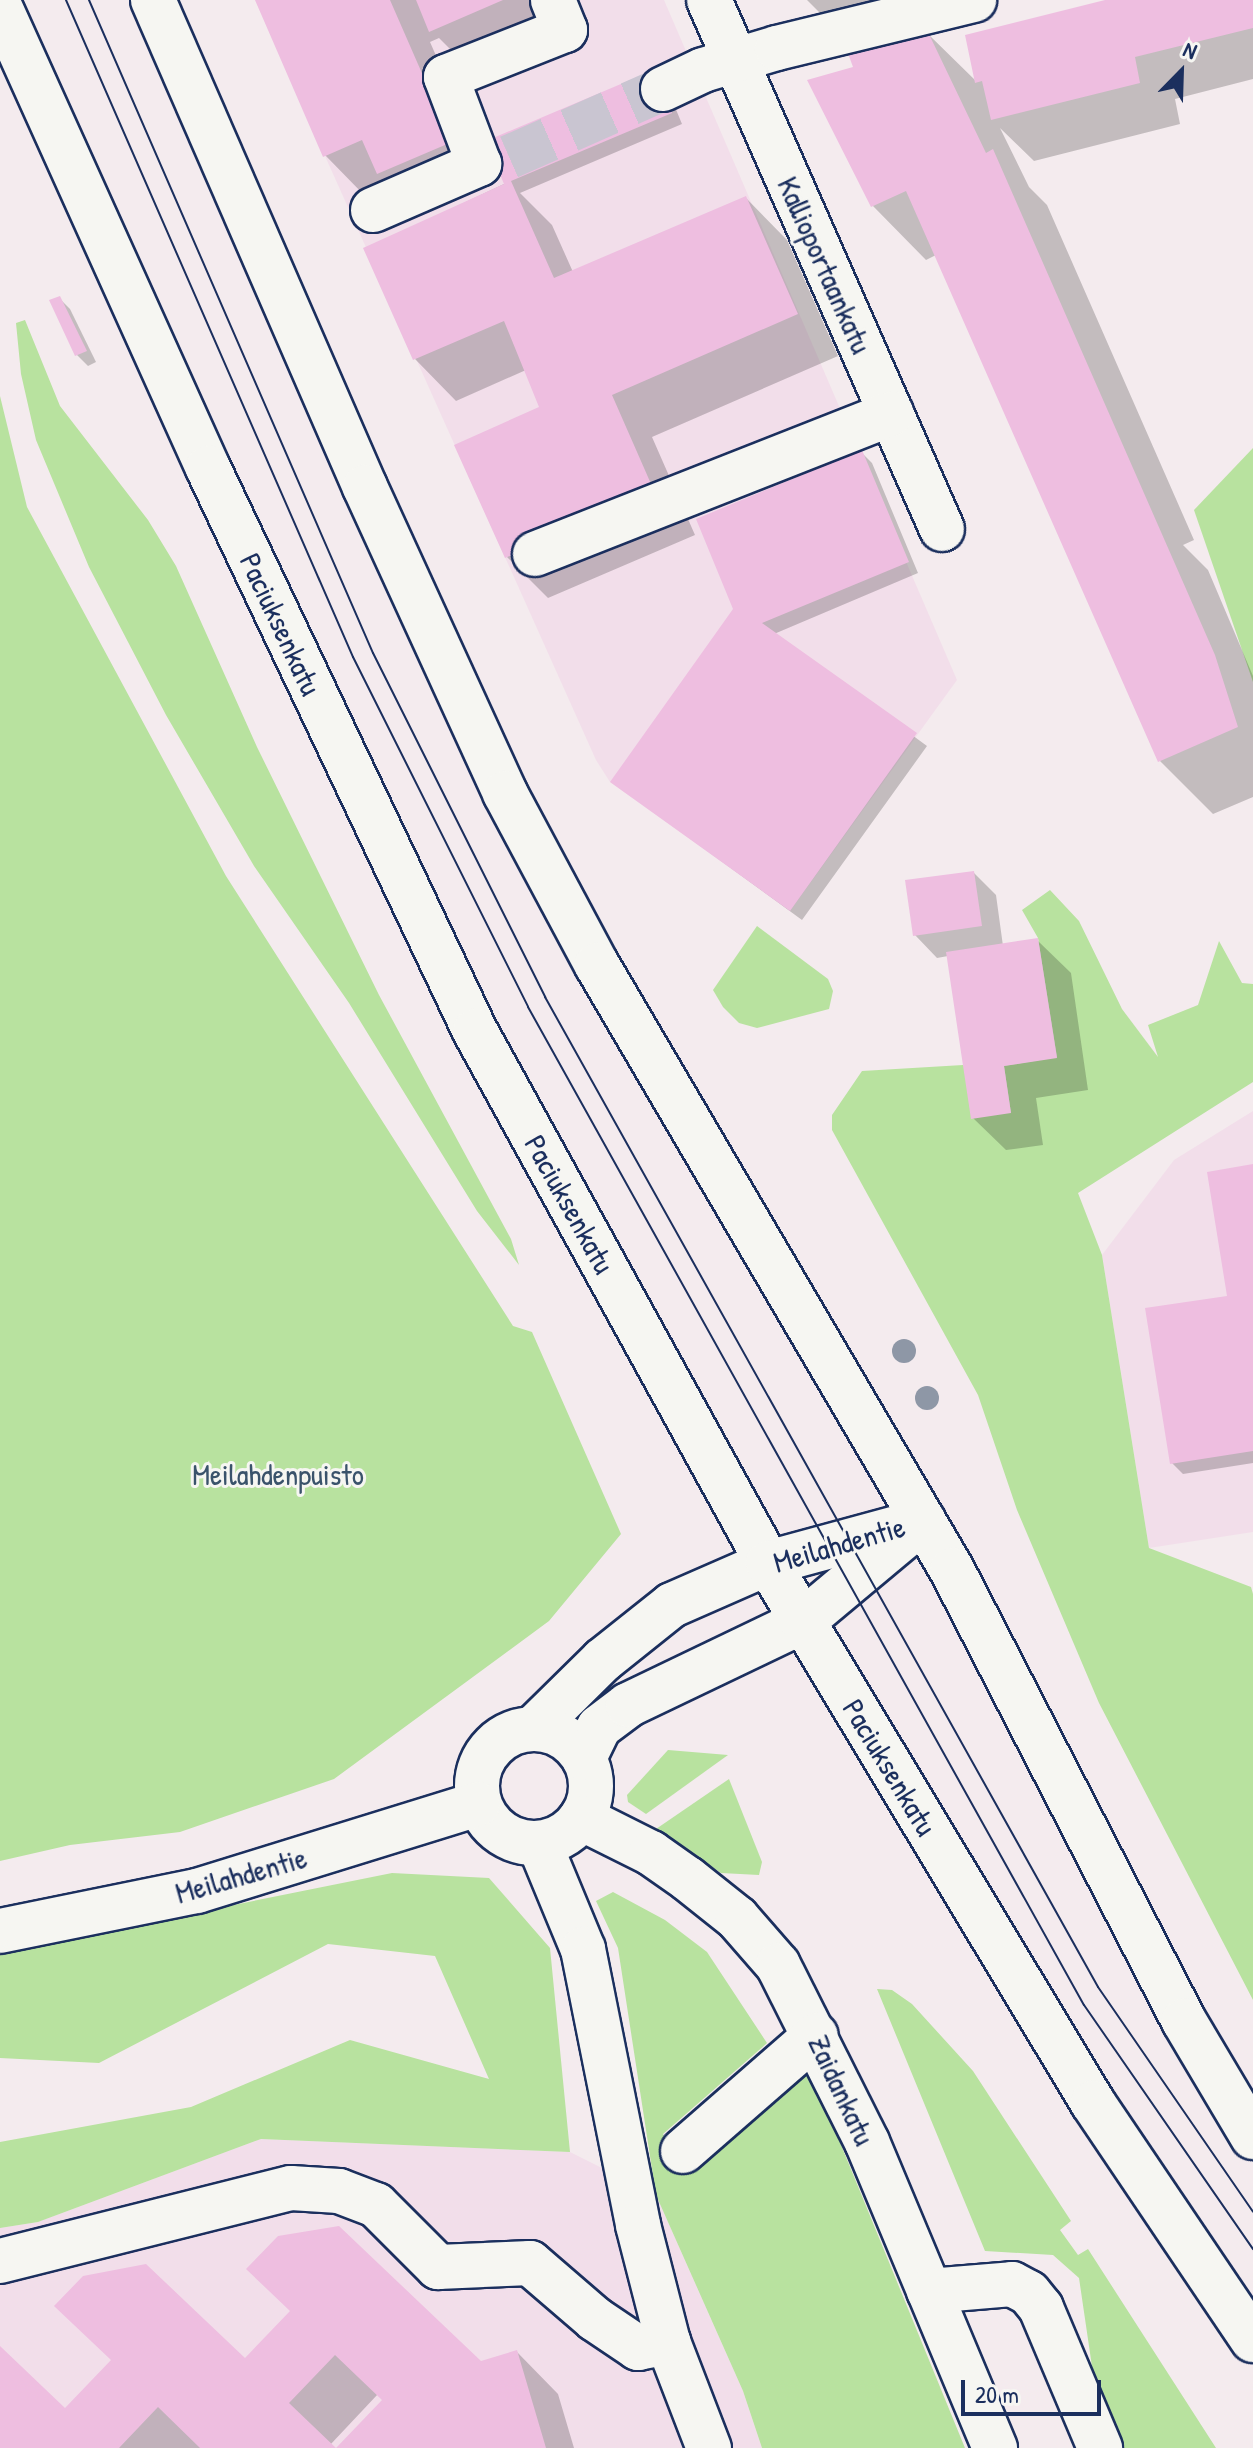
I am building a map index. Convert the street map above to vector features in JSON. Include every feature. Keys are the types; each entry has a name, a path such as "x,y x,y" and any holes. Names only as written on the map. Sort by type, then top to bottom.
{"main road":[{"path":"153,0 365,487 505,793 597,965 977,1615 1184,2021 1253,2137"},
{"path":"373,210 479,164 446,77 565,30 553,0"},
{"name":"Kallioportaankatu","path":"709,0 942,529"},
{"path":"663,89 735,61 857,26 974,0"},
{"name":"Paciuksenkatu","path":"0,7 208,468 475,1031 768,1563 1093,2103 1253,2340"},
{"path":"535,554 891,414"},
{"name":"Meilahdentie","path":"534,1728 603,1660 672,1605 768,1563 923,1521"},
{"name":"Meilahdentie","path":"584,1758 599,1727 628,1705 803,1621 923,1521"},
{"path":"534,1728 562,1737 584,1758 592,1790 581,1818 563,1835 539,1843 502,1834 478,1804 479,1768 487,1752 508,1735 534,1728"},
{"name":"Meilahdentie","path":"0,1931 197,1891 478,1804"},
{"name":"Zaidankatu","path":"581,1818 651,1853 737,1918 778,1965 816,2035 995,2448"},
{"path":"539,1843 583,1949 638,2225 668,2342 709,2448"},
{"path":"683,2151 816,2035"},
{"path":"0,2261 291,2188 339,2191 376,2205 438,2267 530,2263 595,2319 638,2348 668,2342"},
{"path":"929,2291 1012,2284 1029,2293 1041,2308 1100,2448"}],"shaded area":[{"path":"255,0 664,0 957,680 790,911 610,782 596,760"},
{"path":"1253,1111 1253,1532 1149,1548 1102,1255 1174,1160"},
{"path":"261,2139 570,2152 656,2195 743,2391 762,2448 0,2448 0,2228 38,2222"}],"green space":[{"path":"25,320 60,406 148,520 176,566 257,747 379,995 511,1239 519,1265 477,1211 349,1003 254,866 166,715 89,567 36,440 21,374 16,323"},
{"name":"Meilahdenpuisto","path":"0,396 27,507 226,876 513,1326 532,1332 621,1534 549,1621 334,1779 180,1832 70,1845 0,1861"},
{"path":"1253,448 1253,682 1194,510"},
{"path":"1050,890 1079,921 1122,1009 1158,1057 1148,1025 1198,1005 1219,941 1242,983 1253,984 1253,1082 1078,1193 1102,1255 1149,1548 1251,1587 1253,1594 1253,2000 1099,1703 1017,1510 978,1395 832,1130 832,1115 862,1071 963,1065 1011,1113 1004,1066 1057,1057 1038,938 1022,910"},
{"path":"757,926 828,979 833,991 829,1009 757,1028 739,1023 723,1007 713,990"},
{"path":"668,1750 728,1755 646,1814 628,1802 627,1795"},
{"path":"729,1779 762,1862 759,1875 721,1873 656,1829"},
{"path":"392,1873 489,1878 550,1948 570,2152 261,2139 38,2222 0,2228 0,2142 191,2107 350,2040 489,2079 435,1956 328,1944 99,2063 0,2058 0,1952"},
{"path":"613,1892 665,1920 707,1952 767,2043 663,2134 681,2174 787,2078 810,2069 965,2448 762,2448 743,2391 656,2195 618,1948 596,1901"},
{"path":"877,1989 892,1990 912,2004 973,2071 1071,2221 1060,2230 1078,2255 1088,2249 1216,2448 1121,2448 1095,2387 1079,2278 1053,2255 985,2251"}],"building":[{"path":"255,0 390,0 452,142 377,174 362,140 323,157"},
{"path":"416,0 503,0 429,32"},
{"path":"1105,0 1253,0 1253,28 1135,57 1140,83 991,120 982,81 975,83 965,35"},
{"path":"927,30 986,153 993,149 1215,655 1238,727 1158,762 906,191 871,207 807,80 853,67 846,48"},
{"path":"654,70 672,113 511,181 554,278 746,196 798,314 612,395 655,493 505,558 454,445 539,407 504,321 413,360 363,248 504,184 486,141"},
{"path":"60,296 87,351 75,356 49,300"},
{"path":"862,450 909,562 762,623 917,733 790,911 610,782 733,609 696,519"},
{"path":"974,871 982,926 913,936 905,880"},
{"path":"1038,938 1057,1058 1004,1066 1011,1113 971,1119 946,952"},
{"path":"1253,1164 1253,1451 1170,1464 1145,1308 1227,1296 1207,1172"},
{"path":"339,2226 481,2361 517,2350 546,2448 336,2448 200,2448 158,2407 119,2448 0,2448 0,2346 65,2408 111,2360 54,2306 83,2276 146,2264 245,2358 290,2311 246,2269 278,2236","holes":["335,2355 382,2400 336,2448 289,2403"]}],"tunnel":[{"path":"509,157 663,89"}],"tram line":[{"path":"66,0 353,657 528,1007 1084,2005 1253,2249"},
{"path":"89,0 373,653 545,997 1098,1987 1253,2212"}]}
